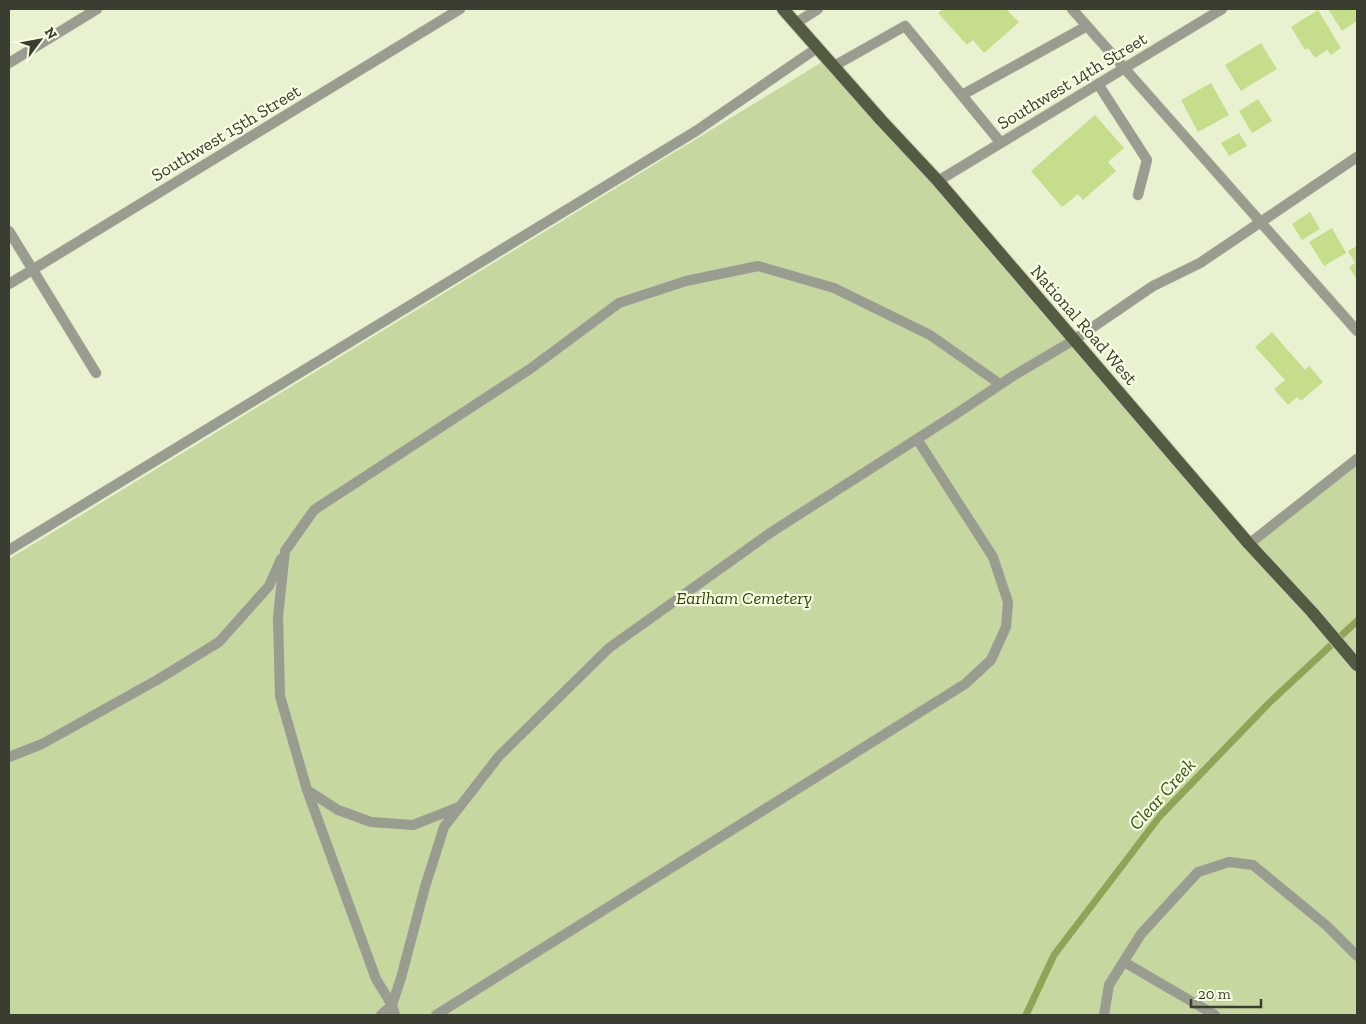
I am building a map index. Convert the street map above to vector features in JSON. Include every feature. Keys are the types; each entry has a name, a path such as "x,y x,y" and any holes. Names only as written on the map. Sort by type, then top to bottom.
{"main road":[{"name":"National Road West","path":"783,9 881,120 938,181 1249,544 1312,612 1357,666"}],"street":[{"path":"9,63 97,9"},
{"name":"Southwest 15th Street","path":"9,284 460,9"},
{"path":"796,23 818,9"},
{"path":"1072,9 1357,331"},
{"name":"Southwest 14th Street","path":"938,181 1222,9"},
{"path":"834,66 905,26 1000,143"},
{"path":"962,96 1087,26"},
{"path":"9,550 696,131 817,48"},
{"path":"1098,84 1146,160 1138,195"},
{"path":"394,1010 425,887 444,827 499,756 609,648 770,533 1000,384 1074,340 1153,286 1200,263 1357,157"},
{"path":"9,231 96,373"},
{"path":"9,757 42,744 157,680 219,642 269,586 285,551 314,510 530,369 619,303 686,281 758,266 834,288 930,335 1000,384"},
{"path":"436,1015 965,684 991,660 1006,627 1008,602 993,558 917,439"},
{"path":"1249,544 1357,459"},
{"path":"285,551 278,617 280,696 307,790 376,979 394,1010"},
{"path":"307,790 338,810 371,822 413,825 460,806"},
{"path":"1104,1015 1109,984 1141,934 1198,872 1229,862 1253,865 1328,926 1357,956"},
{"path":"1124,962 1215,1015"},
{"path":"381,1015 394,1010"}],"green space":[{"name":"Earlham Cemetery","path":"827,59 1249,543 1357,459 1357,1015 9,1015 9,559"}],"building":[{"path":"943,9 1006,9 1019,22 984,53 973,40 967,45 938,13"},
{"path":"1328,9 1357,9 1357,21 1342,31"},
{"path":"1318,10 1341,48 1331,55 1327,50 1315,58 1308,48 1305,50 1291,27"},
{"path":"1261,43 1277,69 1241,91 1225,65"},
{"path":"1211,83 1229,115 1198,132 1181,100"},
{"path":"1258,99 1272,121 1252,133 1239,111"},
{"path":"1095,115 1124,148 1108,162 1116,171 1083,200 1078,194 1062,207 1031,171"},
{"path":"1239,133 1247,146 1229,156 1221,143"},
{"path":"1310,212 1320,229 1302,240 1292,224"},
{"path":"1332,228 1346,253 1324,266 1309,242"},
{"path":"1357,246 1357,280 1349,267 1355,263 1348,251"},
{"path":"1272,332 1305,370 1309,366 1323,382 1301,401 1297,397 1288,405 1274,389 1285,380 1255,347"}],"waterway":[{"name":"Clear Creek","path":"1026,1015 1054,955 1160,816 1269,703 1357,621"}]}
